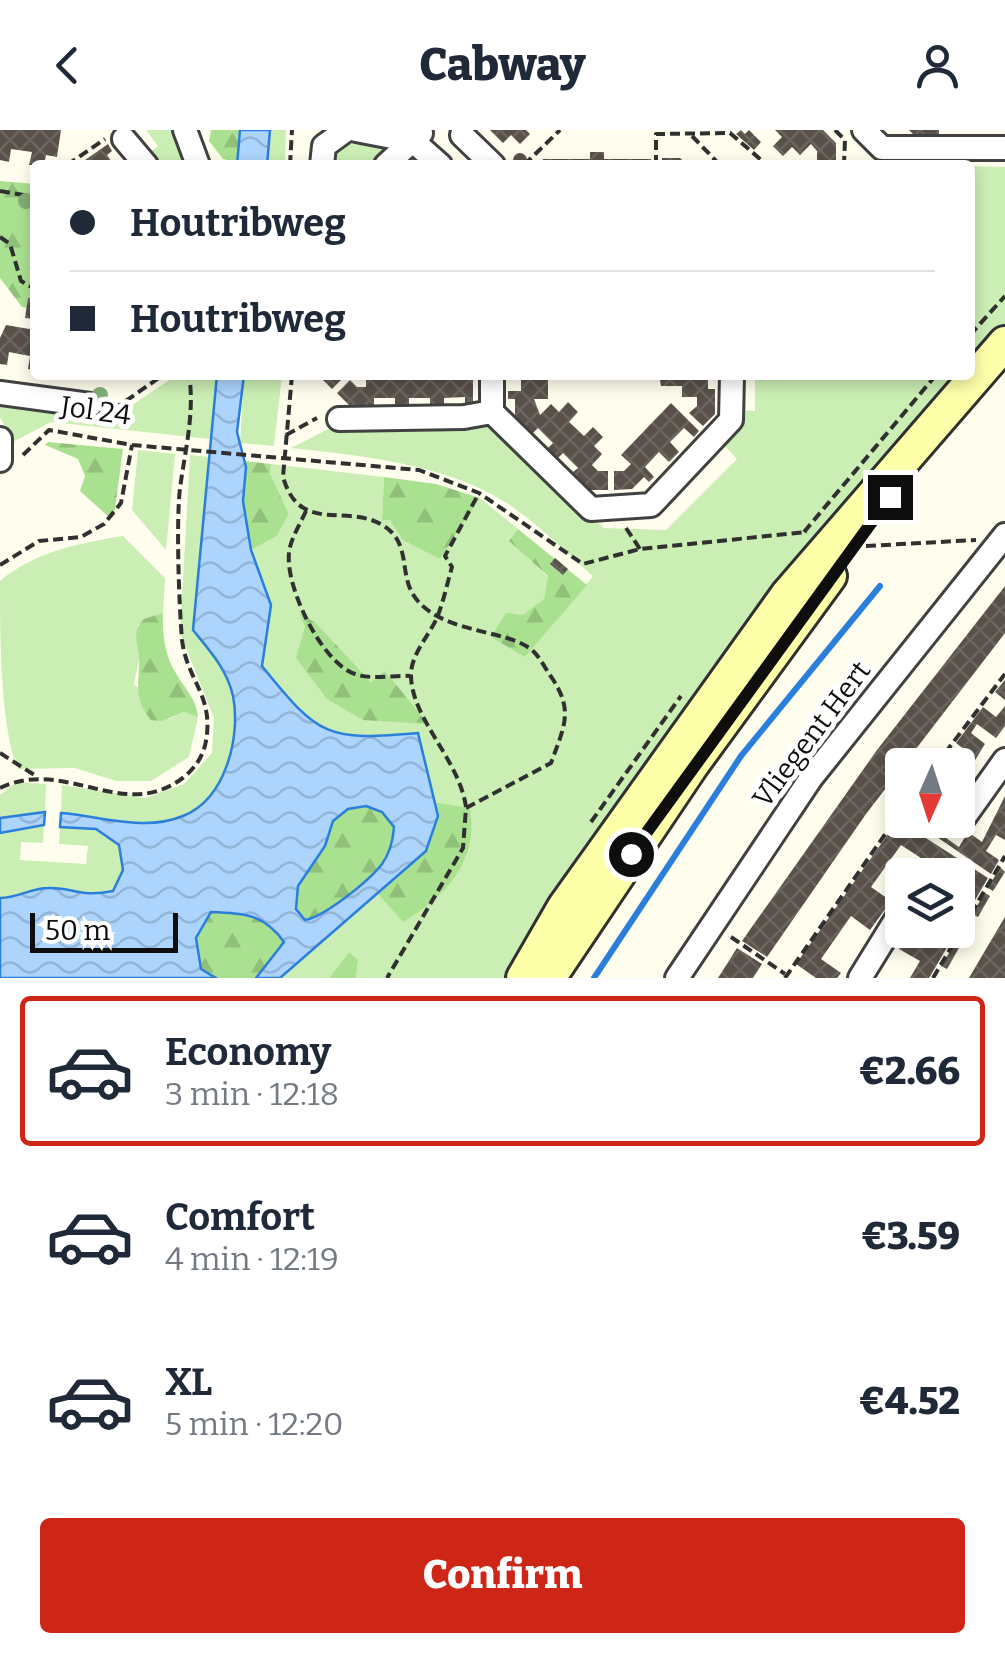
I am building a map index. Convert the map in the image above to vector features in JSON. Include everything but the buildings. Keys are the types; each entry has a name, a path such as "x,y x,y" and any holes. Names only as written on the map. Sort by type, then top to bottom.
{"main road":[{"path":"549,978 844,542 1005,343"},
{"path":"523,978 564,906 742,656 1005,366"}],"street":[{"path":"185,130 196,160"},
{"path":"323,160 324,146 346,130"},
{"path":"356,130 418,135 436,160"},
{"path":"864,130 882,159 1005,148"},
{"path":"462,134 488,160"},
{"path":"391,160 418,135"},
{"path":"124,139 142,160"},
{"path":"492,380 492,412 591,509 614,510 651,505 732,420 732,380"},
{"path":"0,393 90,405"},
{"path":"340,419 464,417 492,412"},
{"path":"0,439 6,464"},
{"name":"Vliegent Hert","path":"677,978 811,778 1003,538"},
{"path":"975,802 1005,760"},
{"path":"860,978 885,938"}],"path":[{"path":"290,160 292,130"},
{"path":"529,160 560,130"},
{"path":"835,130 845,140 844,160"},
{"path":"656,160 656,134 730,132 761,160"},
{"path":"75,160 112,134 119,143 124,139"},
{"path":"690,134 715,160"},
{"path":"0,191 30,195"},
{"path":"0,237 10,244 21,281 30,287"},
{"path":"975,329 1005,296"},
{"path":"90,405 120,404 150,380"},
{"path":"0,788 22,778 40,778 107,791 160,791 191,773 206,746 210,710 182,642 180,490 188,451 189,380"},
{"path":"292,380 284,460 288,494 306,511 326,516 367,517 388,528 403,546 407,584 437,618 533,650 566,699 565,725 551,763 466,808"},
{"path":"286,435 320,417 340,419"},
{"name":"Jol 24","path":"6,464 49,430 132,446 419,470 479,494 582,564 640,548 804,532 828,531 844,542 1003,538"},
{"path":"0,565 39,541 82,537 104,524 121,503 132,446"},
{"path":"387,978 463,848 466,808 462,782 418,706 411,676 417,652 437,618 452,566 445,556 479,494"},
{"path":"306,511 288,550 294,583 312,630 328,656 355,675 411,676"},
{"path":"949,748 1005,674"},
{"path":"0,754 40,778"},
{"path":"711,923 786,977 885,834"},
{"path":"932,978 1005,856"}],"green space":[{"path":"146,130 180,130 185,158 151,160 147,154 158,146"},
{"path":"211,130 240,130 237,160 223,159 209,141"},
{"path":"270,130 286,130 285,160 267,160"},
{"path":"350,144 391,148 378,160 333,157"},
{"path":"975,166 1005,167 1005,324 975,357"},
{"path":"0,181 30,184 30,308 22,307 0,278"},
{"path":"170,380 216,380 210,439 51,422 15,441 0,418 0,398 117,415"},
{"path":"244,380 281,380 274,446 240,443"},
{"path":"755,380 955,380 512,978 356,978 358,961 349,952 329,978 280,978 377,893 403,921 469,808 434,802 418,733 363,736 328,729 298,708 262,666 271,605 251,550 277,536 289,514 270,473 271,464 384,477 382,519 390,520 440,559 480,498 518,529 510,541 548,577 544,600 523,615 525,657 593,576 528,519 481,489 401,463 291,448 336,425 496,424 604,528 666,530 737,459 723,444 740,410 755,411","holes":["316,623 371,682 386,672 400,690 397,719 363,720 297,658 305,626"]},
{"path":"48,442 123,449 114,516 110,518 80,491 85,476 78,459 45,445"},
{"path":"138,450 175,454 166,550 132,510"},
{"path":"190,455 209,457 193,630 222,668 233,695 235,729 227,764 220,781 198,808 168,821 138,823 61,813 62,785 145,798 184,784 212,753 214,718 180,633"},
{"path":"245,461 271,464 270,473 289,514 277,536 251,550 243,501"},
{"path":"384,477 436,484 480,498 440,559 403,540 390,520 382,520"},
{"path":"518,529 587,585 525,657 491,637 506,613 523,615 544,599 548,576 509,541"},
{"path":"123,536 165,578 163,613 138,625 139,659 134,684 169,719 184,712 198,717 189,757 151,781 116,781 75,768 18,769 4,705 0,581 42,556"},
{"path":"163,613 170,661 193,700 198,717 184,712 162,721 151,720 141,704 136,632 144,619"},
{"path":"299,613 316,623 371,682 385,671 428,724 363,720 327,699 296,658 305,626"},
{"path":"17,782 46,784 45,812 0,818 0,795"},
{"path":"434,802 470,808 469,845 456,876 445,889 403,922 377,893 411,865 429,843 436,817"},
{"path":"366,806 382,812 394,827 385,860 346,897 305,920 296,909 298,886 325,846 333,821 348,809"},
{"path":"44,825 43,843 21,842 20,860 86,864 88,846 59,844 60,827 96,829 119,846 123,870 113,891 48,888 0,898 0,833"},
{"path":"211,912 261,920 285,942 256,978 216,978 201,969 196,938"},
{"path":"349,952 358,960 356,978 329,978"}],"water":[{"path":"240,130 270,130 267,160 237,160"},
{"path":"217,380 243,380 237,432 246,467 243,501 251,550 271,605 262,666 298,708 327,729 363,736 418,733 438,816 426,851 280,978 256,978 284,942 269,926 252,917 211,912 196,938 201,969 216,978 0,978 0,898 48,888 113,891 123,870 119,845 96,829 60,827 61,813 138,823 168,821 198,808 220,781 232,747 235,712 230,686 193,630","holes":["366,806 382,812 394,827 387,856 367,880 323,912 305,920 296,909 298,886 325,846 333,821 348,809"]},
{"path":"45,812 44,825 0,833 0,818"}],"waterway":[{"path":"594,978 741,756 880,586"}],"route":[{"path":"631,854 714,734 890,497"}]}
